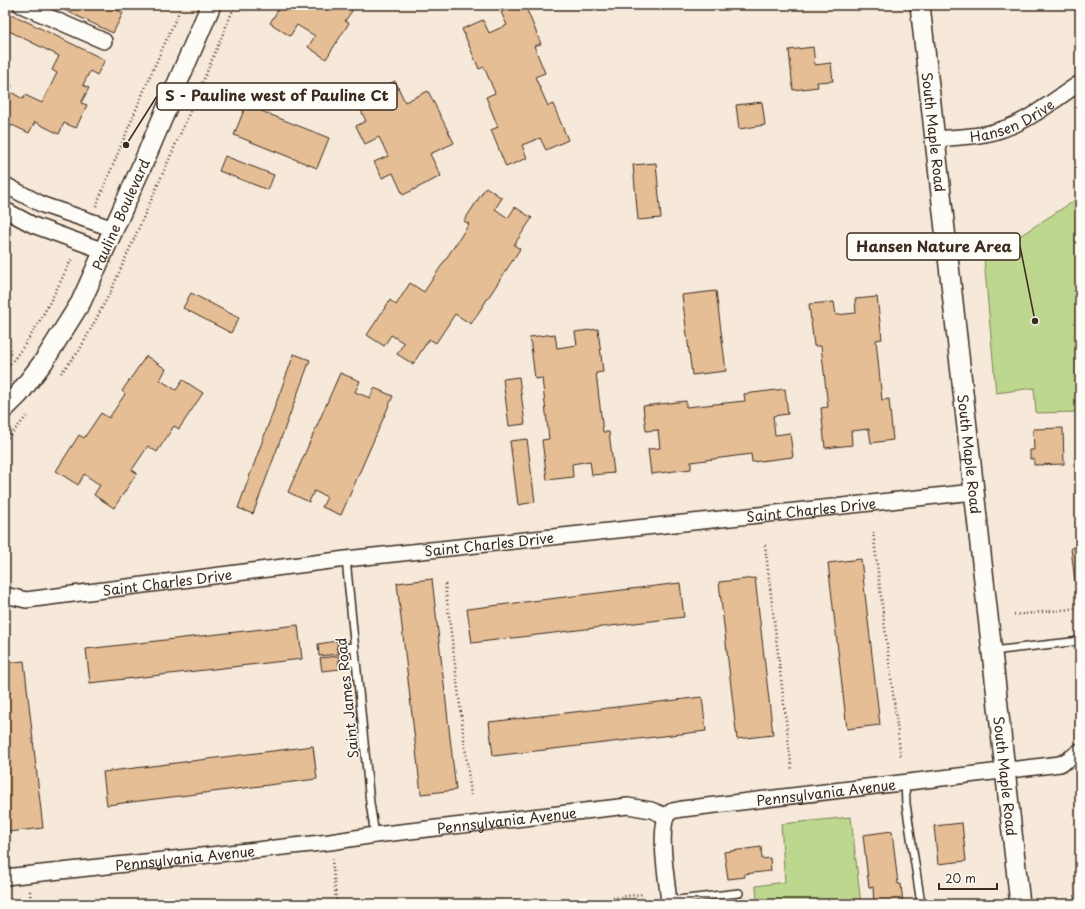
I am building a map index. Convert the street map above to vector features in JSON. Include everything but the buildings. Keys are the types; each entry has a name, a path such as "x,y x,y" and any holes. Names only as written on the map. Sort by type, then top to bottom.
{"street":[{"path":"21,5 104,41"},
{"name":"Pauline Boulevard","path":"5,408 19,394 44,361 81,302 211,5"},
{"name":"South Maple Road","path":"920,5 1020,904"},
{"name":"Hansen Drive","path":"935,139 987,134 1003,130 1022,122 1080,83"},
{"path":"5,185 43,205 114,229"},
{"path":"5,210 33,224 104,251"},
{"name":"Saint Charles Drive","path":"5,596 26,600 346,559 974,492"},
{"name":"Pennsylvania Avenue","path":"5,877 330,842 375,835 628,806 651,810 666,816 672,811 682,809 1060,764 1080,751"},
{"path":"666,816 663,830 669,902"}],"lane":[{"name":"Saint James Road","path":"346,559 370,803 375,835"},
{"path":"992,651 1080,641"},
{"path":"341,648 355,647"},
{"path":"343,663 356,662"},
{"path":"905,782 906,804 921,904"},
{"path":"669,902 739,892"}],"path":[{"path":"90,221 147,84 182,5"},
{"path":"5,370 18,356 47,309 80,243"},
{"path":"873,532 900,758"},
{"path":"765,545 792,771"},
{"path":"445,584 471,795"},
{"path":"1014,615 1080,608"},
{"path":"333,868 336,900 339,904"},
{"path":"565,904 643,894"}],"green space":[{"path":"1080,197 1080,412 1036,413 1034,388 996,393 984,259"},
{"path":"851,817 861,904 757,904 756,886 785,882 781,824"}],"place":[{"name":"S - Pauline west of Pauline Ct","path":"126,145"},
{"name":"Hansen Nature Area","path":"1035,321"}]}
